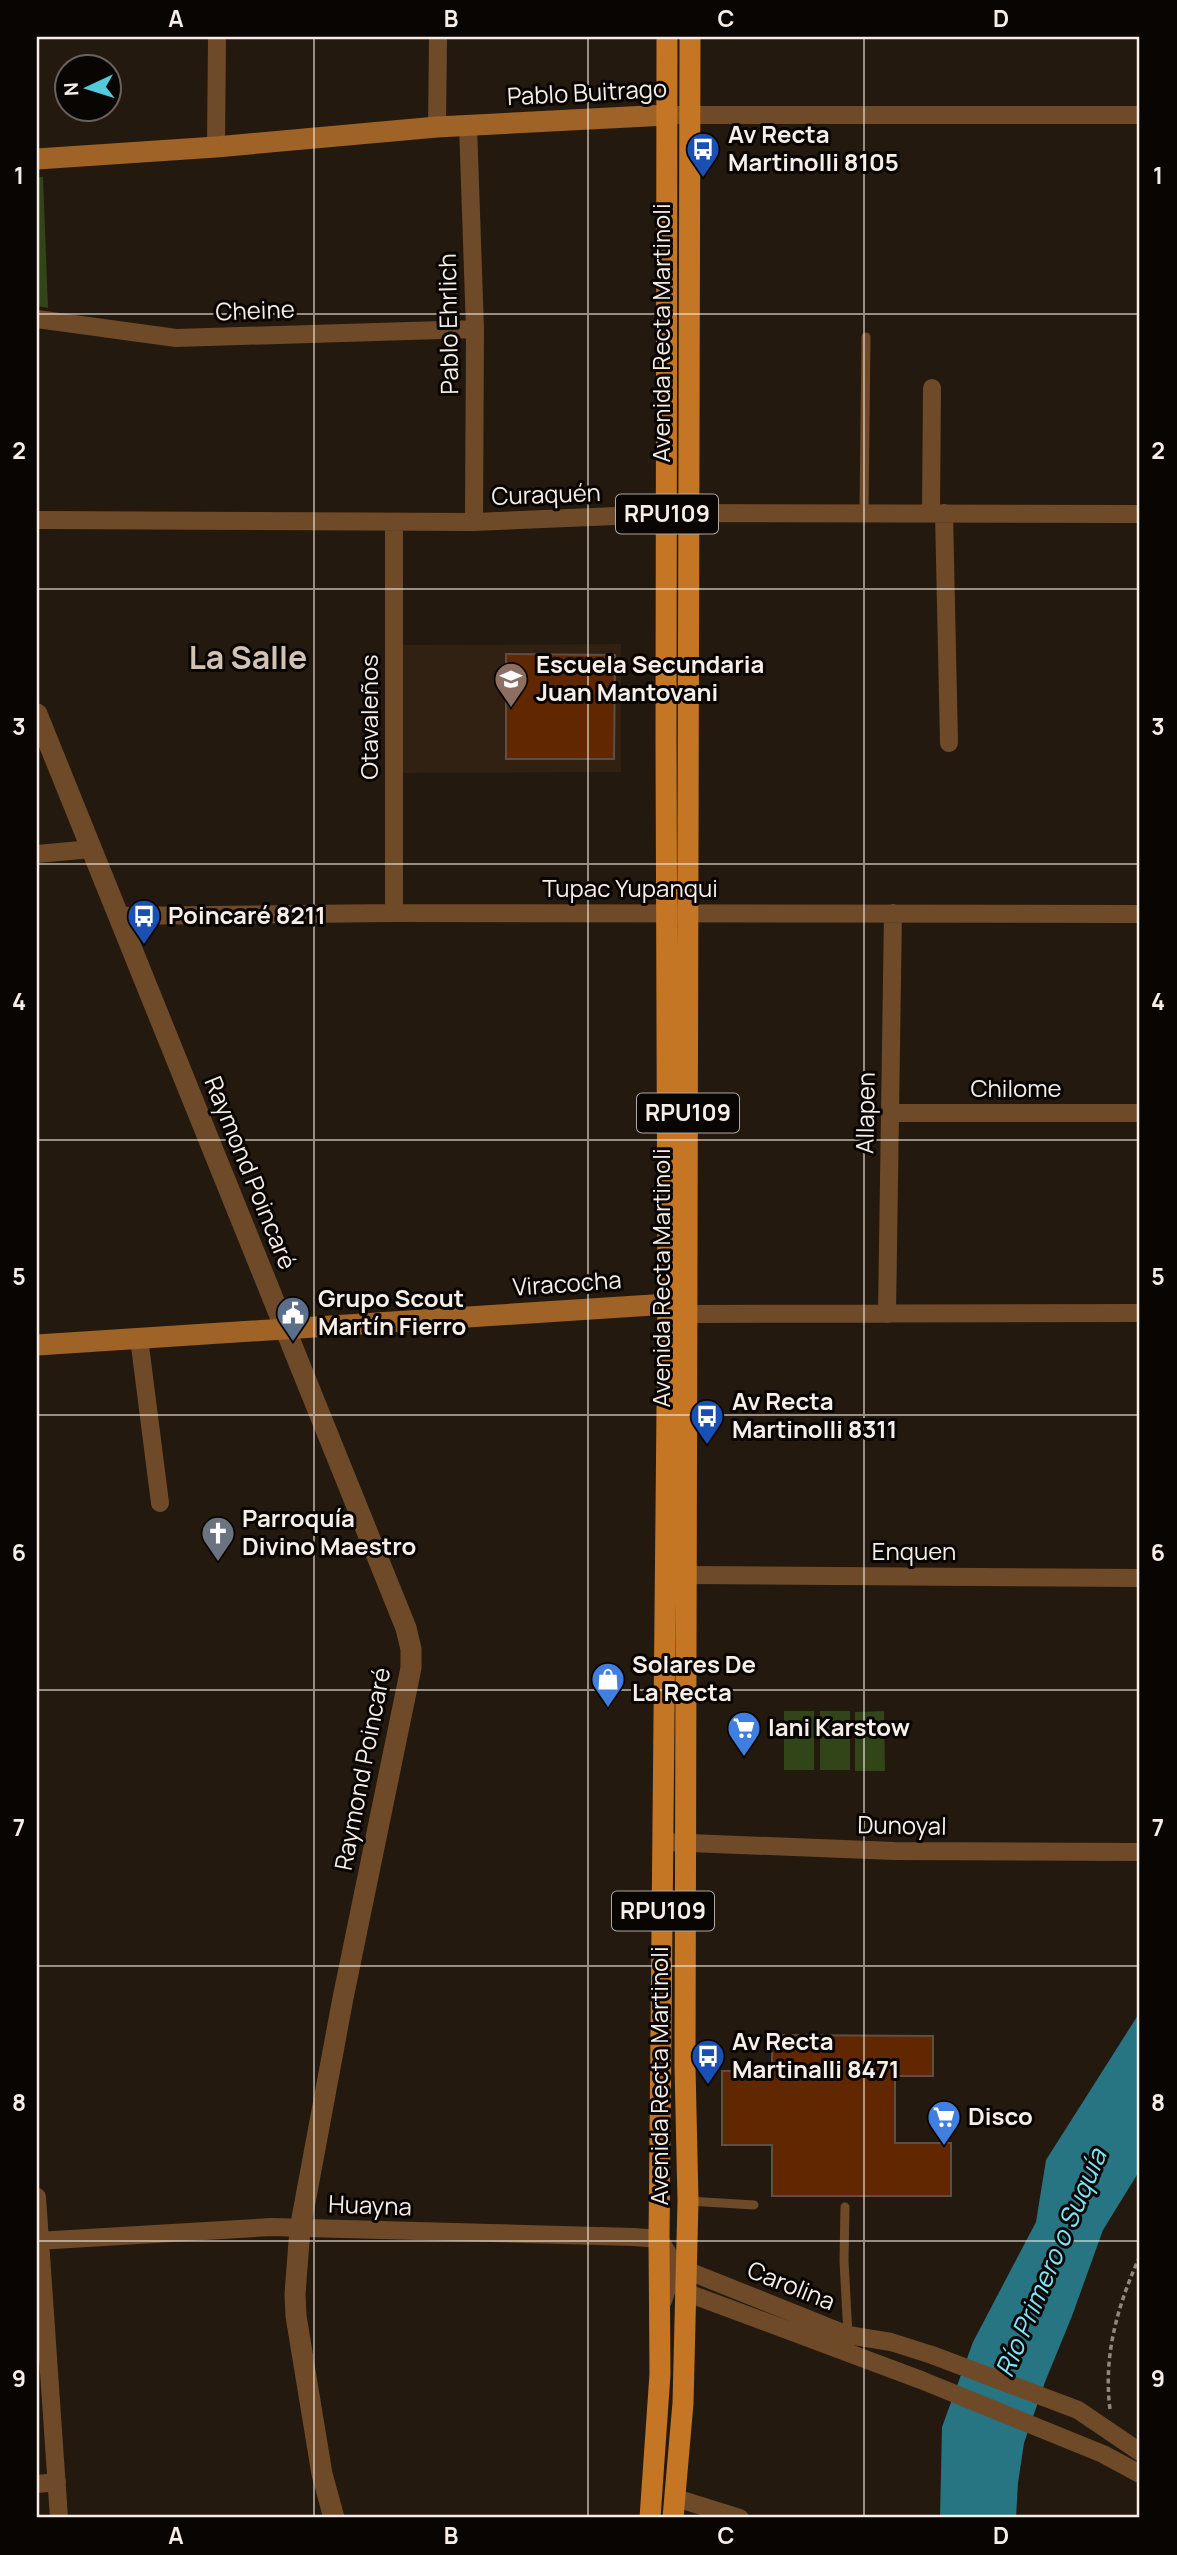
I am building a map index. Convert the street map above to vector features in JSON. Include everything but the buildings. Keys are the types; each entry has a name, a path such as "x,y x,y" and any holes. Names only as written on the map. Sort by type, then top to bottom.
{"main road":[{"name":"Avenida Recta Martinoli","path":"650,2518 659,2408 660,2312 674,2266 688,2201 685,2067 688,1314 678,913 677,514 667,37"},
{"name":"Avenida Recta Martinoli","path":"677,514 690,37"},
{"name":"Pablo Buitrago","path":"37,159 216,147 437,127 667,115"},
{"name":"Avenida Recta Martinoli","path":"675,2508 683,2403 661,2124 668,1304 678,913"},
{"name":"Viracocha","path":"37,1345 668,1304"}],"street":[{"path":"216,37 216,147"},
{"path":"437,127 438,37"},
{"name":"Pablo Buitrago","path":"667,115 1140,115"},
{"name":"Pablo Ehrlich","path":"467,125 475,329 474,522"},
{"name":"Cheine","path":"37,319 176,338 475,329"},
{"path":"932,388 949,743"},
{"name":"Curaquén","path":"37,520 474,522 677,514 1140,514"},
{"name":"Otavaleños","path":"394,522 394,913"},
{"name":"Raymond Poincaré","path":"37,714 42,742 92,849 406,1628 411,1649 411,1668 343,1998 300,2229 296,2316 322,2474 334,2518"},
{"path":"37,854 92,849"},
{"name":"Tupac Yupanqui","path":"119,916 394,913 1140,914"},
{"name":"Allapen","path":"887,1314 893,913"},
{"name":"Chilome","path":"891,1113 1140,1113"},
{"path":"668,1304 688,1314 1140,1313"},
{"path":"139,1338 160,1503"},
{"name":"Enquen","path":"687,1575 1140,1578"},
{"name":"Dunoyal","path":"664,1842 894,1851 1140,1852"},
{"path":"37,2197 59,2518"},
{"name":"Huayna","path":"38,2241 271,2227 674,2266"},
{"path":"660,2312 674,2266"},
{"name":"Carolina","path":"674,2266 844,2342 921,2380 1103,2454"},
{"name":"Carolina","path":"844,2342 891,2342 932,2355 1078,2410 1113,2432"},
{"path":"1140,2452 1113,2432 1103,2454 1140,2474"},
{"path":"37,2484 57,2482"},
{"path":"675,2508 740,2518"}],"lane":[{"path":"864,512 866,337"},
{"path":"688,2201 754,2205"},
{"path":"844,2342 845,2207"}],"path":[{"path":"1113,2432 1109,2397 1111,2342 1120,2305 1140,2256"}],"shaded area":[{"name":"Escuela Secundaria Juan Mantovani","path":"621,644 621,772 401,773 401,645"}],"green space":[{"path":"37,177 43,177 48,308 37,306"},
{"path":"784,1711 814,1711 814,1770 784,1770"},
{"path":"820,1711 850,1711 850,1770 820,1770"},
{"path":"884,1711 885,1771 855,1771 855,1712"}],"water":[{"name":"Río Primero o Suquía","path":"1140,2012 1140,2170 1103,2230 1045,2382 1024,2443 1016,2518 940,2518 942,2427 973,2342 1036,2222 1046,2160"}],"place":[{"name":"Av Recta Martinolli 8105","path":"703,179"},
{"name":"Escuela Secundaria Juan Mantovani","path":"511,709"},
{"name":"Poincaré 8211","path":"144,946"},
{"name":"Grupo Scout Martín Fierro","path":"293,1343"},
{"name":"Av Recta Martinolli 8311","path":"707,1446"},
{"name":"Parroquía Divino Maestro","path":"218,1563"},
{"name":"Solares De La Recta","path":"608,1709"},
{"name":"Iani Karstow","path":"744,1758"},
{"name":"Av Recta Martinalli 8471","path":"708,2086"},
{"name":"Disco","path":"944,2147"}],"district":[{"name":"La Salle","path":"248,658"}]}
